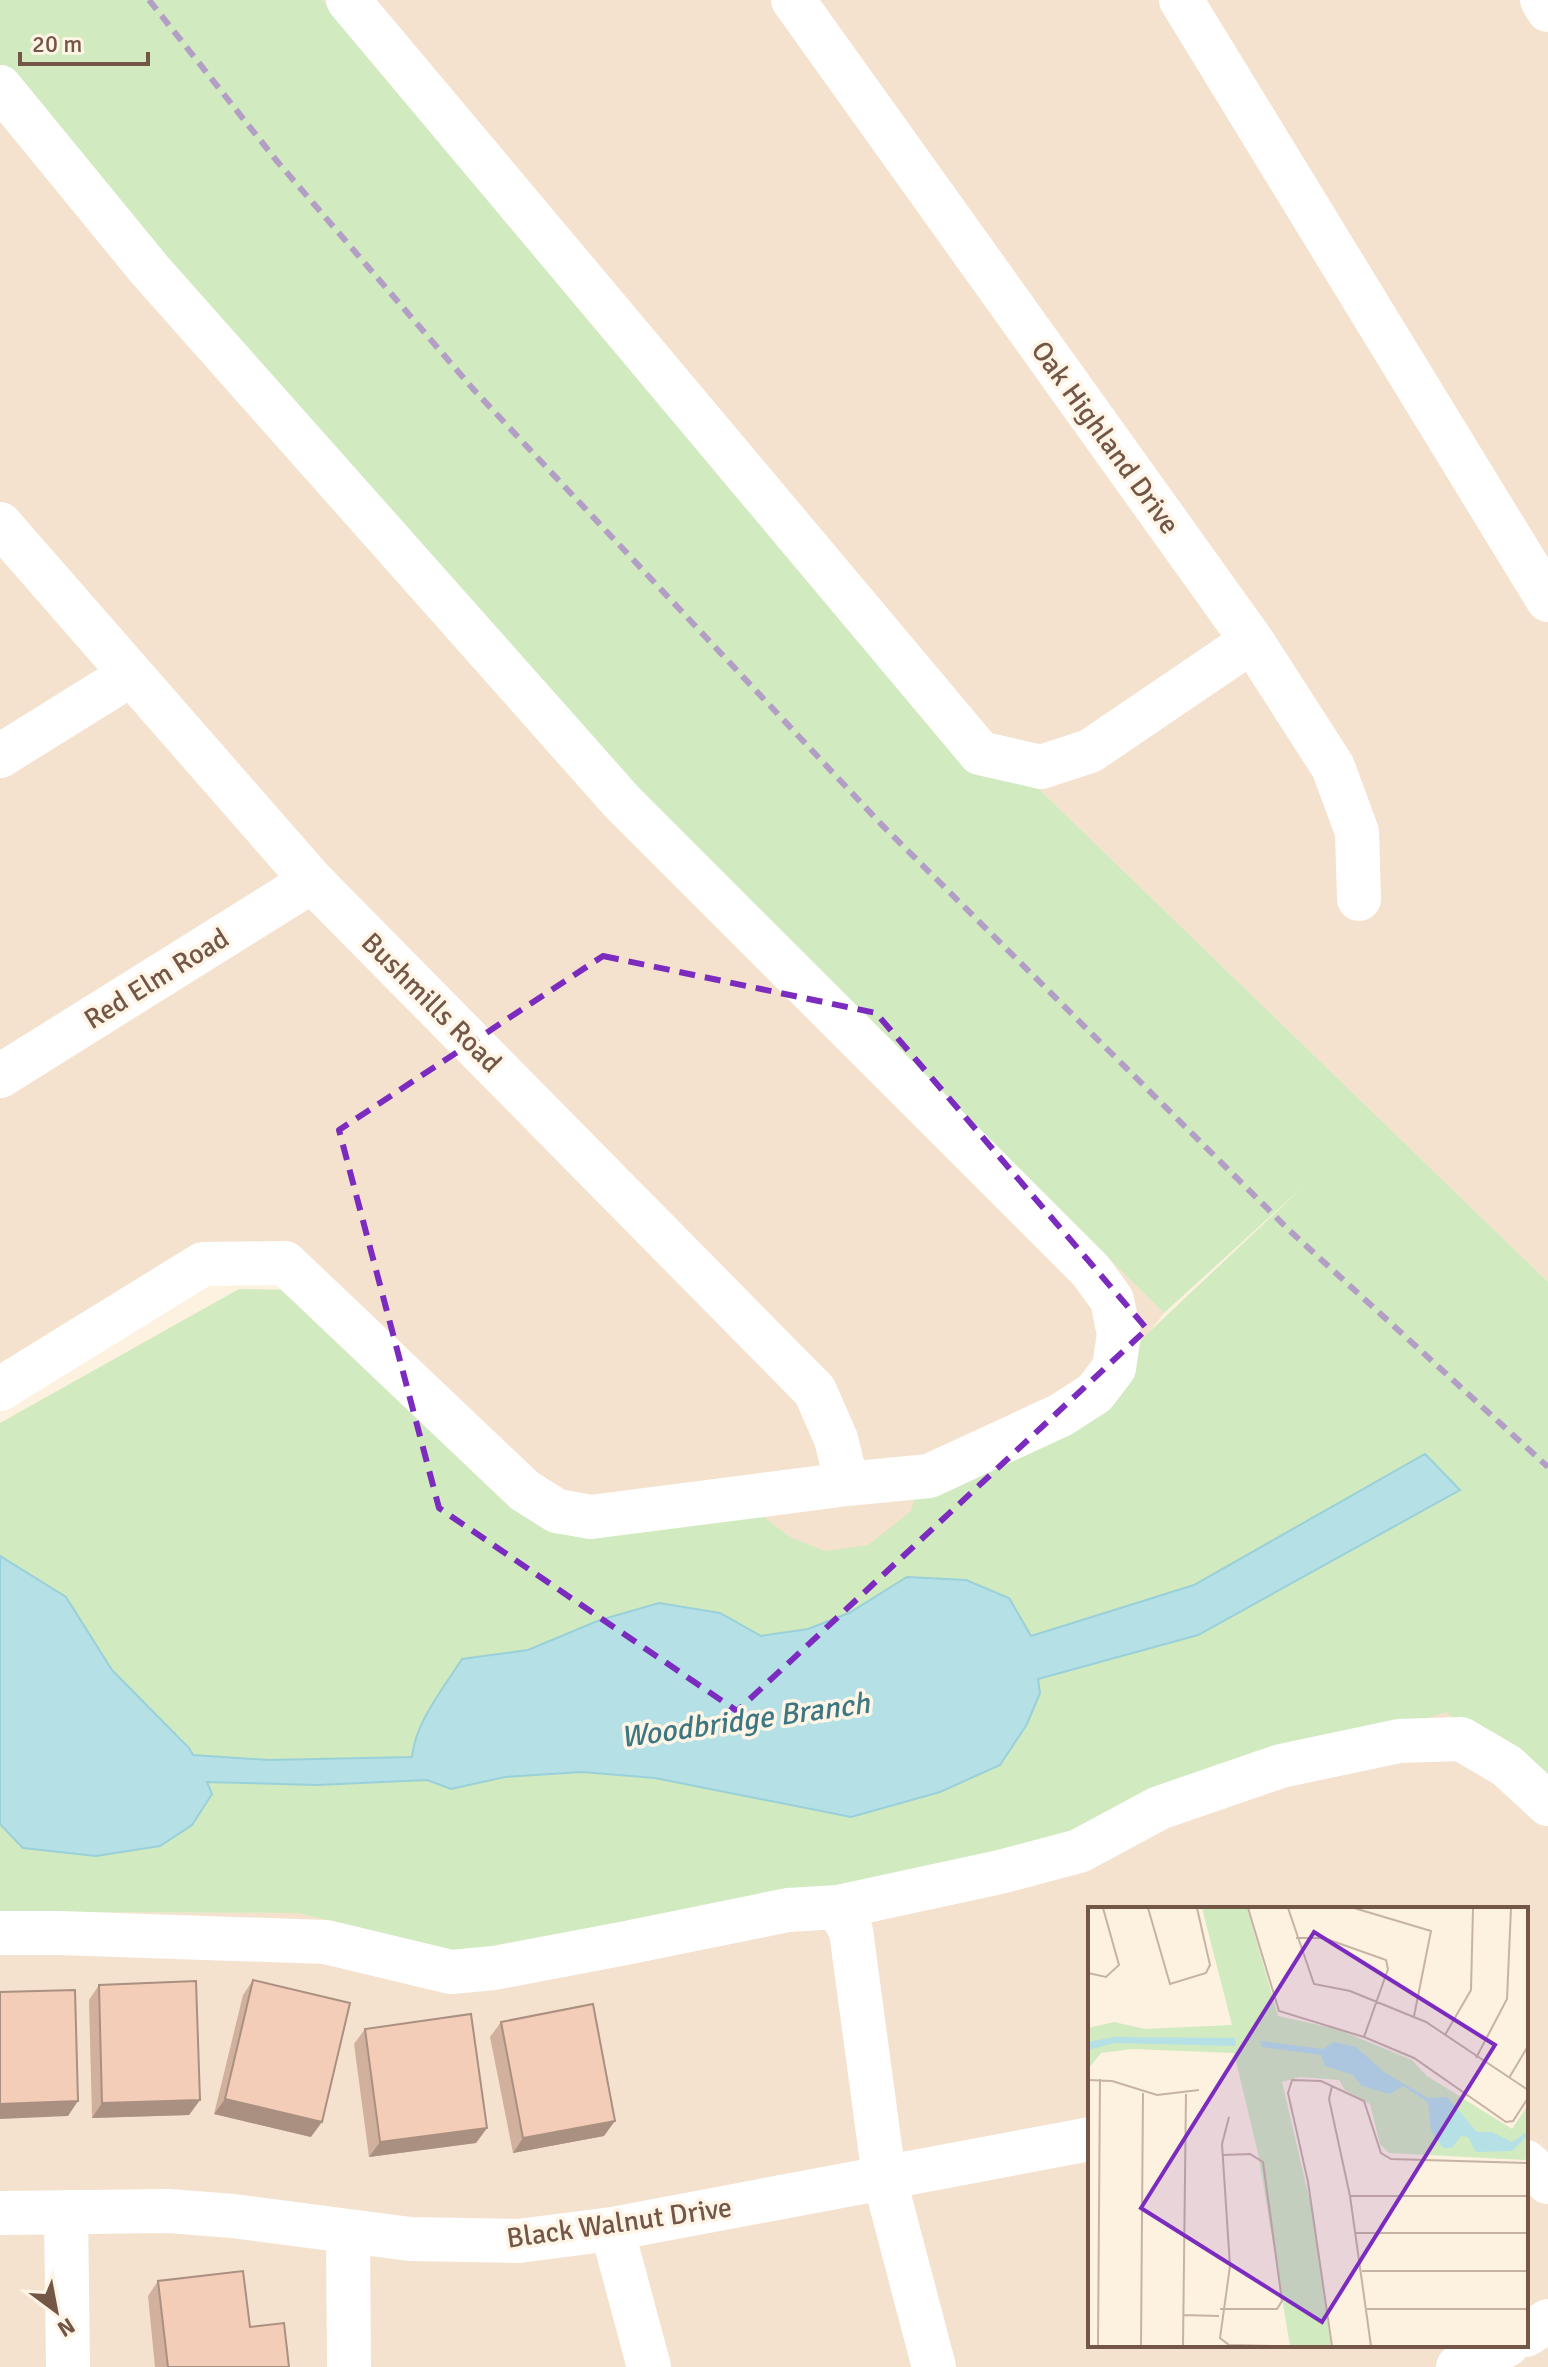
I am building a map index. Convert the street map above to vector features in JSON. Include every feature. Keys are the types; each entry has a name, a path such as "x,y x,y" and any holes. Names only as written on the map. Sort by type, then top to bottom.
{"street":[{"path":"348,0 980,753 1041,767 1090,751 1252,641"},
{"name":"Oak Highland Drive","path":"793,0 1252,641 1333,767 1357,832 1359,899"},
{"path":"1181,0 1548,600"},
{"path":"1542,0 1548,10"},
{"path":"0,87 159,281 623,803 1080,1260 1112,1300 1119,1334 1114,1368 1095,1393 1061,1415 929,1476 591,1517 557,1511 525,1491 285,1263 203,1264 0,1389"},
{"name":"Bushmills Road","path":"0,524 312,881 815,1391 836,1439 847,1484"},
{"path":"0,756 130,675"},
{"name":"Red Elm Road","path":"0,1076 312,881"},
{"path":"0,1933 326,1942 451,1972 494,1968 788,1910 838,1907 986,1876 1079,1851 1159,1808 1281,1766 1399,1741 1461,1739 1507,1766 1548,1804"},
{"path":"838,1907 851,1931 884,2177 934,2367"},
{"name":"Black Walnut Drive","path":"0,2213 169,2211 233,2216 410,2239 518,2241 612,2229 1088,2139"},
{"path":"1528,2164 1548,2182"},
{"path":"66,2212 68,2367"},
{"path":"612,2229 649,2367"},
{"path":"348,2231 349,2367"},
{"path":"1528,2334 1548,2321"},
{"path":"1458,2367 1503,2347"}],"highlighted area":[{"path":"603,956 876,1013 1147,1329 737,1711 439,1508 339,1130"}],"shaded area":[{"path":"322,0 1548,0 1548,1282 1043,793"},
{"path":"0,65 489,645 1164,1313 1087,1413 858,1559 544,1536 251,1259 0,1406"},
{"path":"1446,1712 1548,1803 1548,2367 0,2367 0,1912 298,1913 456,1952"}],"green space":[{"path":"0,0 322,0 1043,793 1548,1282 1548,1803 1446,1712 1102,1826 1031,1856 456,1952 298,1913 0,1912 0,1423 239,1289 297,1290 544,1517 752,1508 790,1537 825,1551 868,1545 911,1511 917,1489 1077,1414 1146,1335 1308,1182 1164,1313 489,645 0,65"}],"water":[{"name":"Woodbridge Branch","path":"1425,1454 1460,1490 1198,1635 1038,1679 1040,1693 1027,1724 1000,1765 940,1792 851,1817 655,1778 582,1772 505,1777 451,1789 427,1780 317,1785 207,1782 212,1794 192,1825 160,1846 96,1856 23,1848 0,1824 0,1556 66,1597 112,1670 193,1755 269,1760 412,1757 424,1719 462,1659 528,1650 600,1620 659,1603 720,1613 761,1636 808,1629 849,1613 907,1577 966,1580 1009,1598 1031,1636 1194,1585"}],"building":[{"path":"253,1980 350,2003 322,2122 225,2099"},
{"path":"196,1981 200,2100 102,2103 99,1985"},
{"path":"75,1990 78,2101 0,2104 0,1992"},
{"path":"593,2004 615,2121 523,2138 501,2022"},
{"path":"471,2014 487,2128 380,2142 365,2029"},
{"path":"243,2271 250,2327 284,2323 289,2367 168,2367 158,2281"}],"railway":[{"path":"149,0 276,160 474,390 881,824 1290,1231 1548,1467"}]}
